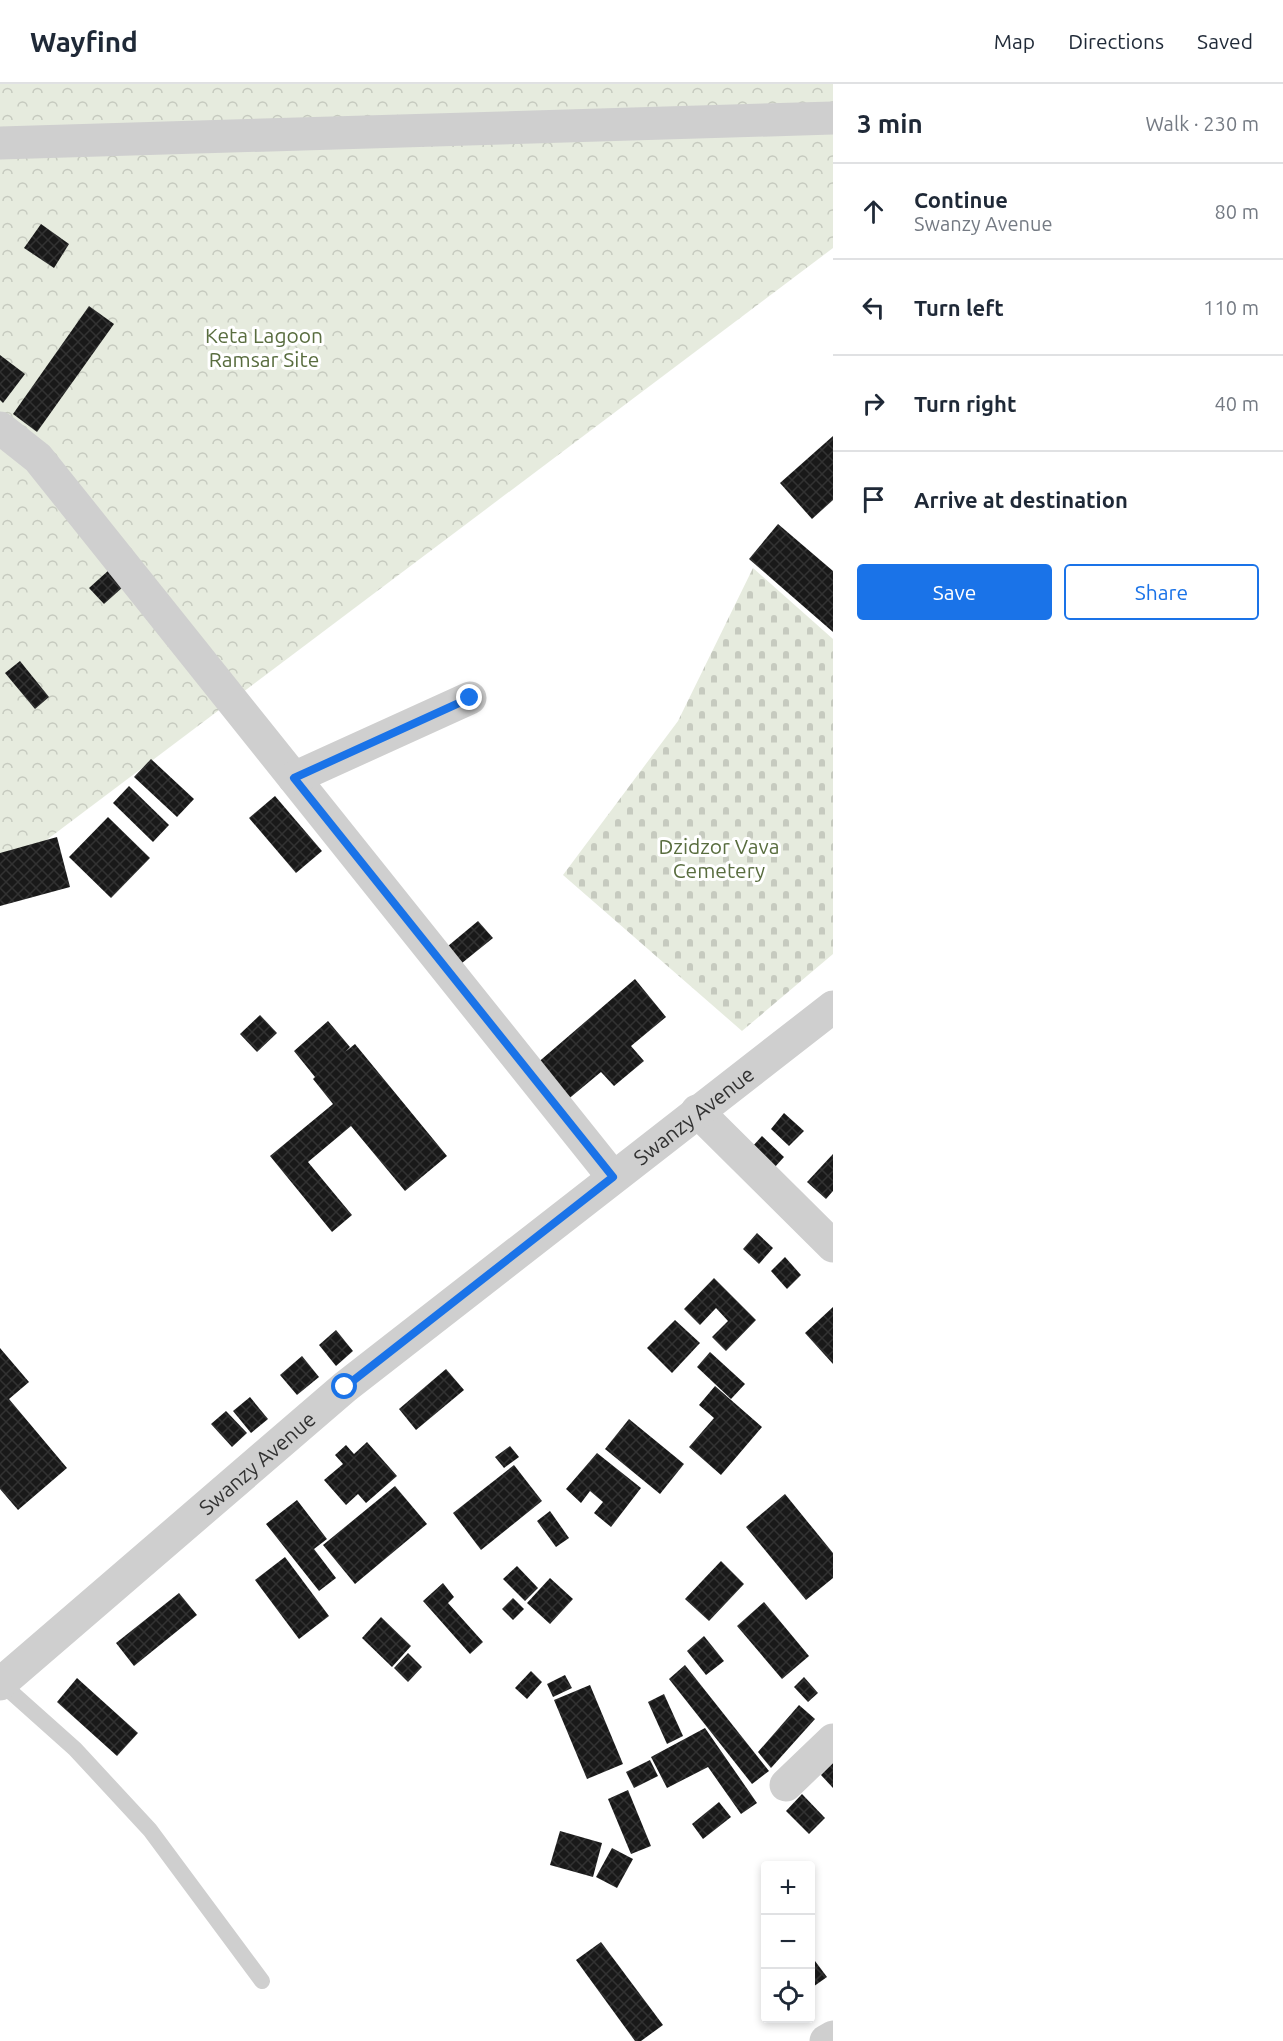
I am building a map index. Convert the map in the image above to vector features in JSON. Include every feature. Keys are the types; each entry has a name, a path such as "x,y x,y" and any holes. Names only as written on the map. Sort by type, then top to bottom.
{"street":[{"path":"0,143 833,118"},
{"path":"0,428 38,458 613,1177"},
{"path":"294,778 470,698"},
{"name":"Swanzy Avenue","path":"1,1684 345,1387 833,1007"},
{"path":"697,1111 833,1246"},
{"path":"786,1785 833,1740"},
{"path":"826,2041 833,2037"}],"lane":[{"path":"1,1684 75,1749 150,1830 262,1981"}],"green space":[{"name":"Keta Lagoon Ramsar Site","path":"0,84 833,84 833,248 0,875"},
{"name":"Dzidzor Vava Cemetery","path":"753,568 833,639 833,954 742,1031 563,875 678,721"}],"building":[{"path":"41,224 69,244 54,268 24,248"},
{"path":"89,306 114,324 37,432 13,414"},
{"path":"0,355 25,374 3,403 0,400"},
{"path":"833,436 833,500 812,519 780,483"},
{"path":"778,524 833,571 833,632 749,559"},
{"path":"119,561 133,578 104,604 89,588"},
{"path":"20,661 49,697 35,709 5,673"},
{"path":"151,759 194,799 177,817 134,777"},
{"path":"129,786 169,825 153,842 113,803"},
{"path":"275,796 322,851 296,873 249,818"},
{"path":"108,817 150,858 111,898 69,857"},
{"path":"57,837 70,887 0,906 0,853"},
{"path":"478,921 493,938 462,963 448,946"},
{"path":"635,979 666,1017 631,1046 644,1061 614,1086 601,1072 566,1101 535,1065"},
{"path":"260,1015 277,1033 257,1052 240,1034"},
{"path":"328,1021 350,1047 345,1052 355,1044 447,1156 405,1191 351,1126 308,1162 352,1215 332,1232 270,1156 333,1104 294,1051"},
{"path":"784,1113 804,1131 789,1146 771,1129"},
{"path":"762,1136 784,1157 774,1168 752,1147"},
{"path":"833,1154 833,1191 826,1199 807,1182"},
{"path":"757,1233 773,1248 759,1264 743,1249"},
{"path":"785,1257 801,1275 787,1289 771,1271"},
{"path":"714,1278 756,1320 726,1351 712,1337 728,1321 716,1308 700,1325 684,1309"},
{"path":"833,1307 833,1364 805,1333"},
{"path":"675,1320 700,1343 672,1373 647,1348"},
{"path":"336,1330 353,1351 336,1366 319,1345"},
{"path":"0,1348 29,1382 9,1399 67,1468 18,1510 0,1489"},
{"path":"710,1352 745,1384 731,1399 697,1367"},
{"path":"302,1356 319,1377 297,1395 280,1375"},
{"path":"446,1369 464,1390 416,1430 399,1409"},
{"path":"715,1386 762,1427 721,1475 689,1447 714,1418 699,1405"},
{"path":"250,1397 268,1419 251,1433 233,1411"},
{"path":"226,1411 247,1433 232,1447 211,1424"},
{"path":"629,1419 684,1464 660,1494 605,1449"},
{"path":"367,1442 397,1476 366,1503 358,1494 346,1505 324,1480 343,1464 335,1455 346,1445 354,1454"},
{"path":"510,1446 519,1457 504,1468 495,1457"},
{"path":"597,1453 641,1488 611,1527 594,1513 603,1502 590,1491 581,1503 566,1489"},
{"path":"514,1465 542,1501 481,1550 453,1513"},
{"path":"395,1486 427,1524 355,1584 323,1545"},
{"path":"785,1494 833,1553 833,1578 806,1600 746,1527"},
{"path":"297,1500 327,1539 314,1549 336,1578 319,1591 266,1524"},
{"path":"550,1511 569,1538 556,1547 537,1521"},
{"path":"285,1557 329,1616 299,1639 255,1580"},
{"path":"721,1561 744,1584 709,1621 685,1599"},
{"path":"517,1566 538,1588 525,1601 503,1579"},
{"path":"550,1578 573,1599 550,1624 527,1603"},
{"path":"443,1583 454,1597 448,1603 483,1642 470,1654 423,1601"},
{"path":"179,1593 197,1615 134,1666 116,1643"},
{"path":"513,1598 524,1609 513,1620 502,1609"},
{"path":"764,1602 809,1656 782,1679 737,1626"},
{"path":"381,1617 411,1646 392,1667 362,1638"},
{"path":"704,1636 724,1661 706,1675 687,1651"},
{"path":"408,1653 422,1667 408,1682 394,1668"},
{"path":"685,1665 769,1771 752,1784 669,1679"},
{"path":"531,1671 542,1682 527,1699 515,1688"},
{"path":"565,1675 572,1688 553,1697 547,1684"},
{"path":"804,1677 818,1693 808,1702 794,1687"},
{"path":"77,1678 138,1733 117,1756 57,1702"},
{"path":"590,1685 623,1764 587,1779 554,1700"},
{"path":"664,1694 683,1736 667,1744 648,1702"},
{"path":"799,1705 815,1719 771,1768 758,1752"},
{"path":"705,1728 757,1803 741,1814 708,1767 667,1788 651,1757"},
{"path":"650,1760 658,1776 634,1788 626,1772"},
{"path":"833,1763 833,1788 821,1775"},
{"path":"628,1790 651,1846 631,1854 608,1799"},
{"path":"802,1794 825,1818 809,1834 786,1811"},
{"path":"719,1802 731,1817 703,1839 692,1824"},
{"path":"560,1831 602,1843 593,1877 550,1865"},
{"path":"612,1848 633,1859 617,1888 596,1877"},
{"path":"601,1942 663,2025 641,2041 635,2041 576,1960"},
{"path":"815,1961 827,1977 815,1985"}],"route":[{"path":"345,1387 613,1177 294,778 470,698"}]}
